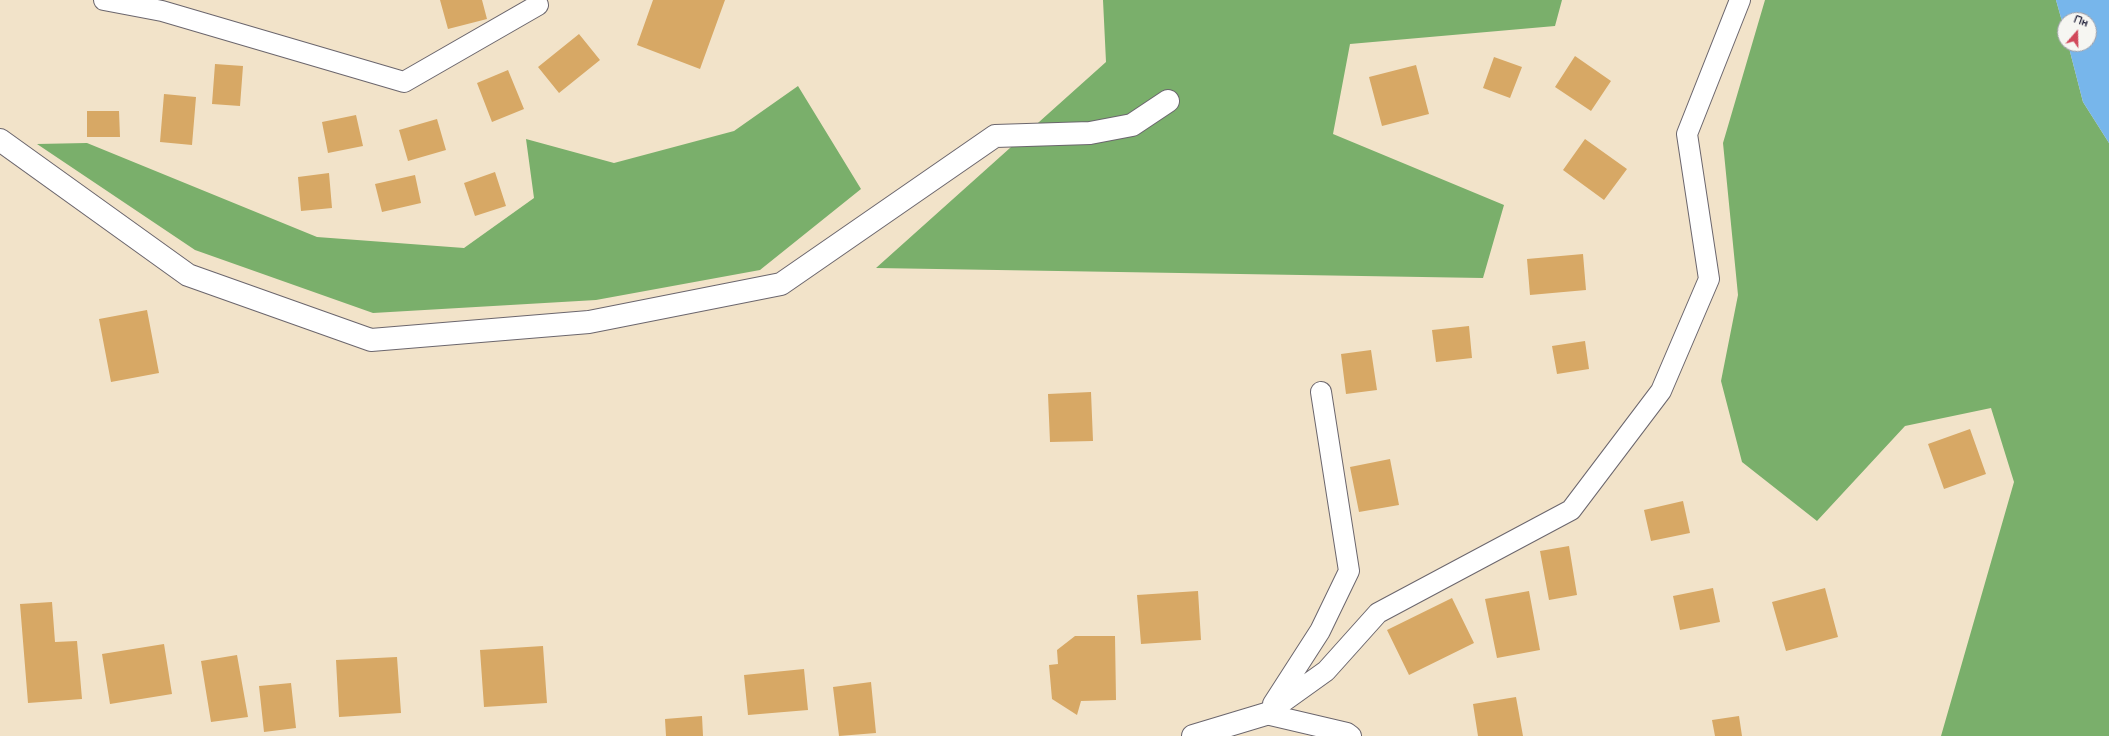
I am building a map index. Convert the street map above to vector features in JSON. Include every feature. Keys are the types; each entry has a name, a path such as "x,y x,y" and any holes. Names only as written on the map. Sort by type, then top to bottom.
{"street":[{"path":"0,140 188,274 371,340 590,322 781,284 995,136 1090,133 1132,125 1168,101"},
{"path":"1193,736 1266,714"}],"lane":[{"path":"104,0 162,11 404,82 538,5"},
{"path":"1266,714 1326,671 1378,613 1571,510 1661,391 1709,279 1687,134 1740,0"},
{"path":"1266,714 1320,631 1349,571 1321,392"},
{"path":"1266,714 1347,733 1351,736"}],"green space":[{"path":"1103,0 1562,0 1555,26 1350,44 1333,134 1504,205 1483,278 876,268 1106,62"},
{"path":"1765,0 2056,0 2059,12 2057,12 2057,52 2070,52 2083,102 2109,143 2109,736 1941,736 2014,482 1991,408 1905,426 1817,521 1742,462 1721,381 1738,295 1723,143"},
{"path":"798,86 861,189 760,270 596,300 373,313 195,250 37,144 87,143 317,237 464,248 534,198 526,139 614,163 734,131"}],"water":[{"path":"2056,0 2109,0 2109,143 2083,102 2070,52 2097,52 2097,12 2059,12"}],"building":[{"path":"440,0 482,0 487,19 448,29"},
{"path":"653,0 725,0 700,69 637,45"},
{"path":"579,34 600,60 559,93 538,67"},
{"path":"1575,56 1611,81 1591,111 1555,87"},
{"path":"1494,57 1522,67 1510,98 1483,88"},
{"path":"215,64 243,66 240,106 212,104"},
{"path":"1416,65 1429,114 1382,126 1369,77"},
{"path":"508,70 524,109 492,122 477,83"},
{"path":"164,94 196,97 192,145 160,142"},
{"path":"87,111 119,111 120,137 87,137"},
{"path":"356,115 363,146 328,153 322,122"},
{"path":"437,119 446,150 408,161 399,130"},
{"path":"1585,139 1627,169 1604,200 1563,170"},
{"path":"495,172 506,206 475,216 464,183"},
{"path":"329,173 332,208 301,211 298,177"},
{"path":"415,175 421,203 382,212 375,184"},
{"path":"1583,254 1586,290 1530,295 1527,259"},
{"path":"147,310 159,373 111,382 99,319"},
{"path":"1469,326 1472,358 1436,362 1432,330"},
{"path":"1585,341 1589,369 1557,374 1552,346"},
{"path":"1371,350 1377,390 1346,394 1341,354"},
{"path":"1091,392 1093,441 1050,442 1048,394"},
{"path":"1970,429 1986,474 1944,489 1928,444"},
{"path":"1390,459 1399,505 1359,512 1350,467"},
{"path":"1683,501 1690,533 1651,541 1644,510"},
{"path":"1569,546 1577,595 1549,600 1540,551"},
{"path":"1713,588 1720,622 1680,630 1673,596"},
{"path":"1825,588 1838,637 1786,651 1772,602"},
{"path":"1198,591 1201,640 1141,644 1137,595"},
{"path":"1529,591 1540,650 1497,658 1485,599"},
{"path":"1452,598 1474,643 1409,675 1387,630"},
{"path":"52,602 55,642 77,641 82,699 28,703 20,604"},
{"path":"1075,636 1115,636 1116,700 1081,701 1077,715 1052,699 1049,665 1058,664 1057,650"},
{"path":"164,644 172,694 110,704 102,654"},
{"path":"543,646 547,703 484,707 480,650"},
{"path":"237,655 248,717 211,722 201,661"},
{"path":"397,657 401,713 339,717 336,660"},
{"path":"804,669 808,710 748,715 744,675"},
{"path":"871,682 876,733 839,736 833,687"},
{"path":"291,683 296,728 264,732 259,686"},
{"path":"1516,697 1523,736 1478,736 1473,704"},
{"path":"702,716 703,736 666,736 665,719"},
{"path":"1739,716 1742,736 1715,736 1712,720"}]}
